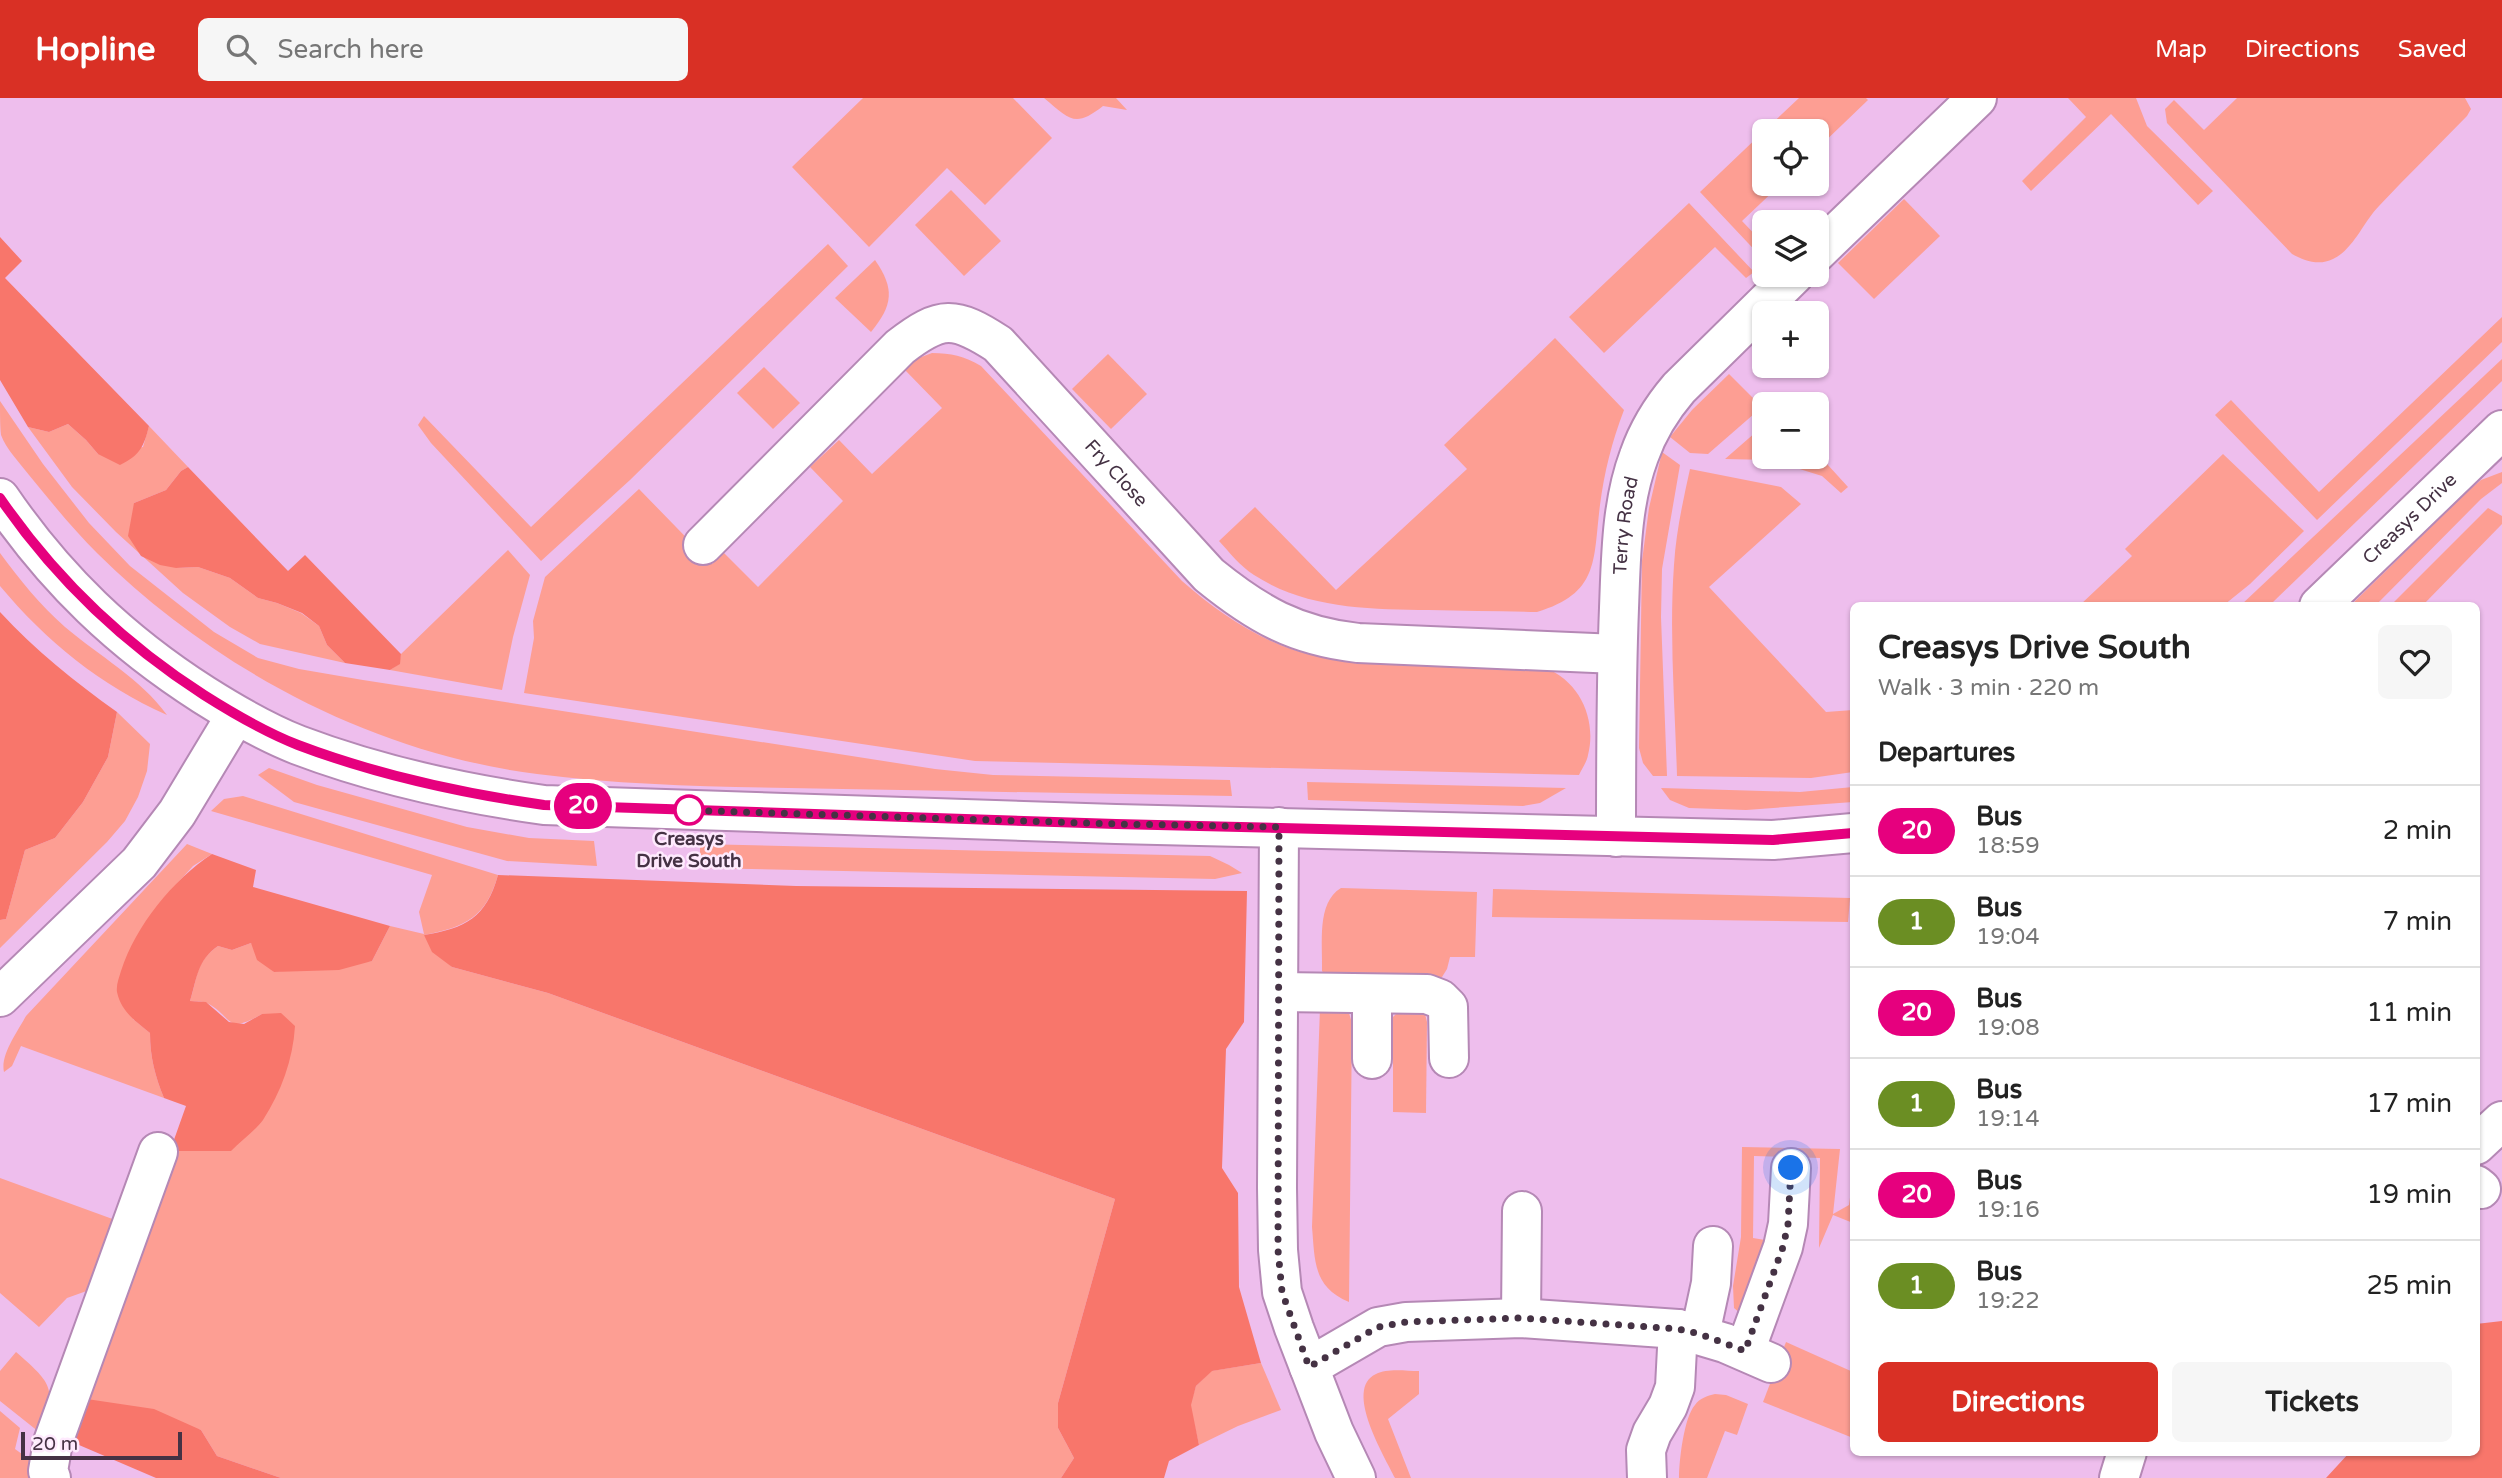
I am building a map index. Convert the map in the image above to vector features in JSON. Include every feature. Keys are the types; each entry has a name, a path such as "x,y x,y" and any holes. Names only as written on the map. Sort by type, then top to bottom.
{"street":[{"path":"1829,240 1976,98"},
{"name":"Terry Road","path":"1616,837 1617,654 1623,529 1635,469 1651,427 1663,407 1782,287"},
{"name":"Fry Close","path":"703,545 900,347 924,328 951,321 977,331 998,344 1209,575 1265,616 1328,640 1617,654"},
{"name":"Creasys Drive","path":"2323,602 2502,430"},
{"path":"0,498 48,561 94,611 145,654 236,715 296,744 366,767 487,797 544,805 1116,824 1773,840 1850,833"},
{"path":"0,997 139,863 156,843 236,715"},
{"path":"1279,827 1278,1250 1282,1292 1334,1432 1356,1478"},
{"path":"1279,992 1427,994 1440,999 1448,1007 1449,1058"},
{"path":"1372,994 1372,1059"},
{"path":"2480,1141 2502,1121"},
{"path":"51,1478 48,1471 53,1442 158,1152"},
{"path":"1309,1367 1378,1327 1406,1322 1521,1318 1689,1331 1758,1357 1788,1224 1791,1168"},
{"path":"1521,1318 1522,1211"},
{"path":"1647,1478 1646,1450 1652,1433 1668,1406 1689,1331 1711,1283 1713,1246"},
{"path":"2119,1478 2126,1456"}],"shaded area":[{"path":"863,98 1013,98 1052,138 985,205 947,168 869,247 792,167"},
{"path":"1044,98 1116,98 1127,110 1103,106 1079,119 1060,112"},
{"path":"1799,98 1868,100 1829,137 1829,119 1777,119"},
{"path":"2068,98 2136,98 2147,126 2213,191 2198,205 2111,114 2031,191 2022,181 2086,117"},
{"path":"2237,98 2465,98 2471,109 2379,206 2347,249 2333,259 2317,262 2292,254 2167,123 2165,109 2174,100 2204,130"},
{"path":"1752,142 1752,196 1768,196 1742,221 1752,231 1752,247 1700,192"},
{"path":"951,190 1001,241 964,276 915,225"},
{"path":"1904,199 1940,236 1874,299 1838,263"},
{"path":"1689,203 1752,270 1752,274 1746,278 1715,247 1604,353 1569,317"},
{"path":"0,237 22,261 5,278 149,426 140,450 126,462 120,465 98,454 68,424 49,432 28,427 0,380"},
{"path":"828,244 848,266 630,480 541,561 431,443 418,425 424,416 531,527"},
{"path":"875,260 886,280 889,297 884,313 871,332 835,298"},
{"path":"2502,317 2502,342 2317,520 2215,415 2231,400 2319,492"},
{"path":"1555,338 1624,410 1606,469 1590,572 1572,595 1558,604 1537,612 1383,609 1338,605 1295,595 1274,586 1244,568 1219,541 1255,507 1336,590 1467,469 1444,445"},
{"path":"932,353 957,356 981,366 1182,581 1230,618 1264,638 1301,652 1343,660 1528,666 1545,668 1557,674 1576,692 1588,716 1590,742 1587,758 1579,775 975,761 524,693 534,638 533,621 545,577 639,489 712,564 724,553 758,587 843,501 810,467 839,440 872,474 942,408 905,370 916,359"},
{"path":"1108,354 1147,394 1111,429 1072,389"},
{"path":"2502,359 2502,381 2273,602 2244,602"},
{"path":"764,367 800,403 773,429 737,393"},
{"path":"1729,374 1752,397 1752,416 1708,454 1690,453 1670,437 1692,410"},
{"path":"0,401 43,464 89,523 130,566 214,632 258,658 299,669 363,680 935,769 993,775 1230,780 1232,796 651,784 537,774 476,763 416,747 299,699 192,634 143,595 79,534 10,451 1,435"},
{"path":"68,424 98,454 143,447 149,426 188,467 181,471 166,490 134,503 176,568 198,567 230,578 258,598 301,613 319,626 327,645 345,663 260,644 230,627 183,593 116,532 72,487 28,427 49,432"},
{"path":"1752,435 1752,460 1725,459"},
{"path":"1662,452 1680,465 1662,569 1661,617 1667,776 1653,776 1643,763 1639,748 1642,561 1649,508"},
{"path":"2223,454 2304,531 2228,602 2083,602 2132,556 2125,549"},
{"path":"1829,466 1848,487 1841,493 1822,476 1800,469 1829,469"},
{"path":"188,467 288,571 305,555 401,654 400,664 390,670 345,663 327,645 319,626 302,613 258,598 230,578 198,567 176,568 160,565 141,556 128,536 134,503 166,490 181,471"},
{"path":"1690,469 1781,487 1801,504 1709,587 1826,712 1850,710 1850,772 1811,778 1677,776 1672,644 1674,565"},
{"path":"2502,472 2502,483 2481,499 2379,602 2354,602 2469,490 2481,480"},
{"path":"2488,508 2502,516 2502,524 2426,602 2394,602"},
{"path":"508,550 530,575 502,690 390,670 399,664 401,654"},
{"path":"0,553 56,619 132,679 167,715 97,676 36,626 0,586"},
{"path":"0,612 56,665 117,712 108,757 83,802 55,838 25,850 6,919 0,920"},
{"path":"117,712 150,744 147,771 138,797 125,821 107,842 0,948 0,920 6,919 25,850 55,838 83,802 108,757"},
{"path":"269,768 317,785 467,827 529,838 594,841 597,866 507,861 294,802 258,775"},
{"path":"1307,782 1566,788 1540,803 1523,806 1308,800"},
{"path":"1850,787 1850,802 1746,810 1689,808 1670,800 1661,788 1800,792"},
{"path":"243,796 498,875 487,901 472,918 452,928 424,935 452,967 548,993 1115,1199 1058,1403 1058,1428 1074,1458 1061,1478 281,1478 217,1456 201,1430 80,1398 170,1151 262,1014 235,1024 207,1003 190,1001 198,970 205,958 218,946 232,950 251,943 274,972 372,961 390,926 424,934 419,912 432,875 211,811 224,799"},
{"path":"187,844 212,854 193,866 147,922 133,1019 150,1033 154,1066 164,1098 21,1046 12,1066 4,1072 7,1051 26,1016"},
{"path":"700,844 1210,856 1242,873 1215,879 700,868"},
{"path":"212,854 256,870 253,887 390,926 372,961 339,970 274,972 257,960 251,943 232,950 218,946 211,951 199,970 190,1001 206,1002 229,1022 244,1024 262,1014 281,1013 295,1026 292,1051 281,1087 263,1120 231,1151 170,1151 186,1106 164,1098 154,1066 150,1033 125,1010 117,987 136,937 157,905 183,877"},
{"path":"498,875 796,886 1247,891 1244,1022 1226,1049 1222,1168 1238,1193 1239,1287 1261,1363 1212,1371 1196,1386 1191,1405 1199,1445 1169,1461 1164,1478 1061,1478 1074,1458 1058,1428 1058,1403 1115,1199 548,993 452,967 432,952 424,935 452,929 472,918 487,902"},
{"path":"1341,888 1477,892 1475,957 1450,957 1442,977 1434,980 1327,977 1322,971 1322,925 1328,904"},
{"path":"1493,889 1850,898 1848,922 1492,917"},
{"path":"1320,1008 1341,1008 1349,1013 1352,1023 1349,1302 1328,1289 1322,1281 1314,1251 1312,1227"},
{"path":"1419,1008 1425,1014 1427,1022 1426,1113 1393,1112 1393,1017 1398,1012"},
{"path":"1742,1147 1840,1149 1833,1214 1849,1205 1850,1198 1850,1222 1833,1215 1819,1248 1820,1158 1754,1156 1753,1238 1768,1243 1740,1313 1734,1308 1733,1286 1741,1237"},
{"path":"0,1178 118,1221 95,1288 67,1298 39,1327 0,1293"},
{"path":"2502,1321 2502,1478 2326,1478 2346,1456 2480,1456 2480,1324"},
{"path":"1786,1342 1850,1371 1850,1437 1763,1402"},
{"path":"16,1352 38,1373 48,1388 50,1397 44,1436 0,1401 0,1371"},
{"path":"1261,1363 1281,1410 1238,1426 1199,1445 1190,1405 1196,1386 1211,1371"},
{"path":"1419,1371 1419,1394 1388,1419 1411,1478 1395,1478 1369,1424 1364,1394 1367,1382 1380,1372"},
{"path":"1715,1394 1726,1395 1748,1404 1737,1435 1725,1431 1707,1478 1679,1478 1683,1440 1691,1411 1701,1399"},
{"path":"80,1398 154,1409 201,1430 217,1456 281,1478 156,1478 65,1439"},
{"path":"0,1411 20,1428 15,1449 33,1462 28,1478 0,1478"}],"bus line":[{"name":"20","path":"0,498 48,561 94,611 145,654 236,715 296,744 366,767 487,797 544,805 1116,824 1773,840 1850,833"}],"place":[{"name":"Creasys Drive South","path":"689,810"}],"route":[{"path":"689,810 680,810 1279,827 1278,1250 1282,1292 1309,1367 1378,1327 1453,1319 1521,1318 1637,1324 1700,1334 1745,1351 1783,1247 1791,1196 1791,1168"}]}
